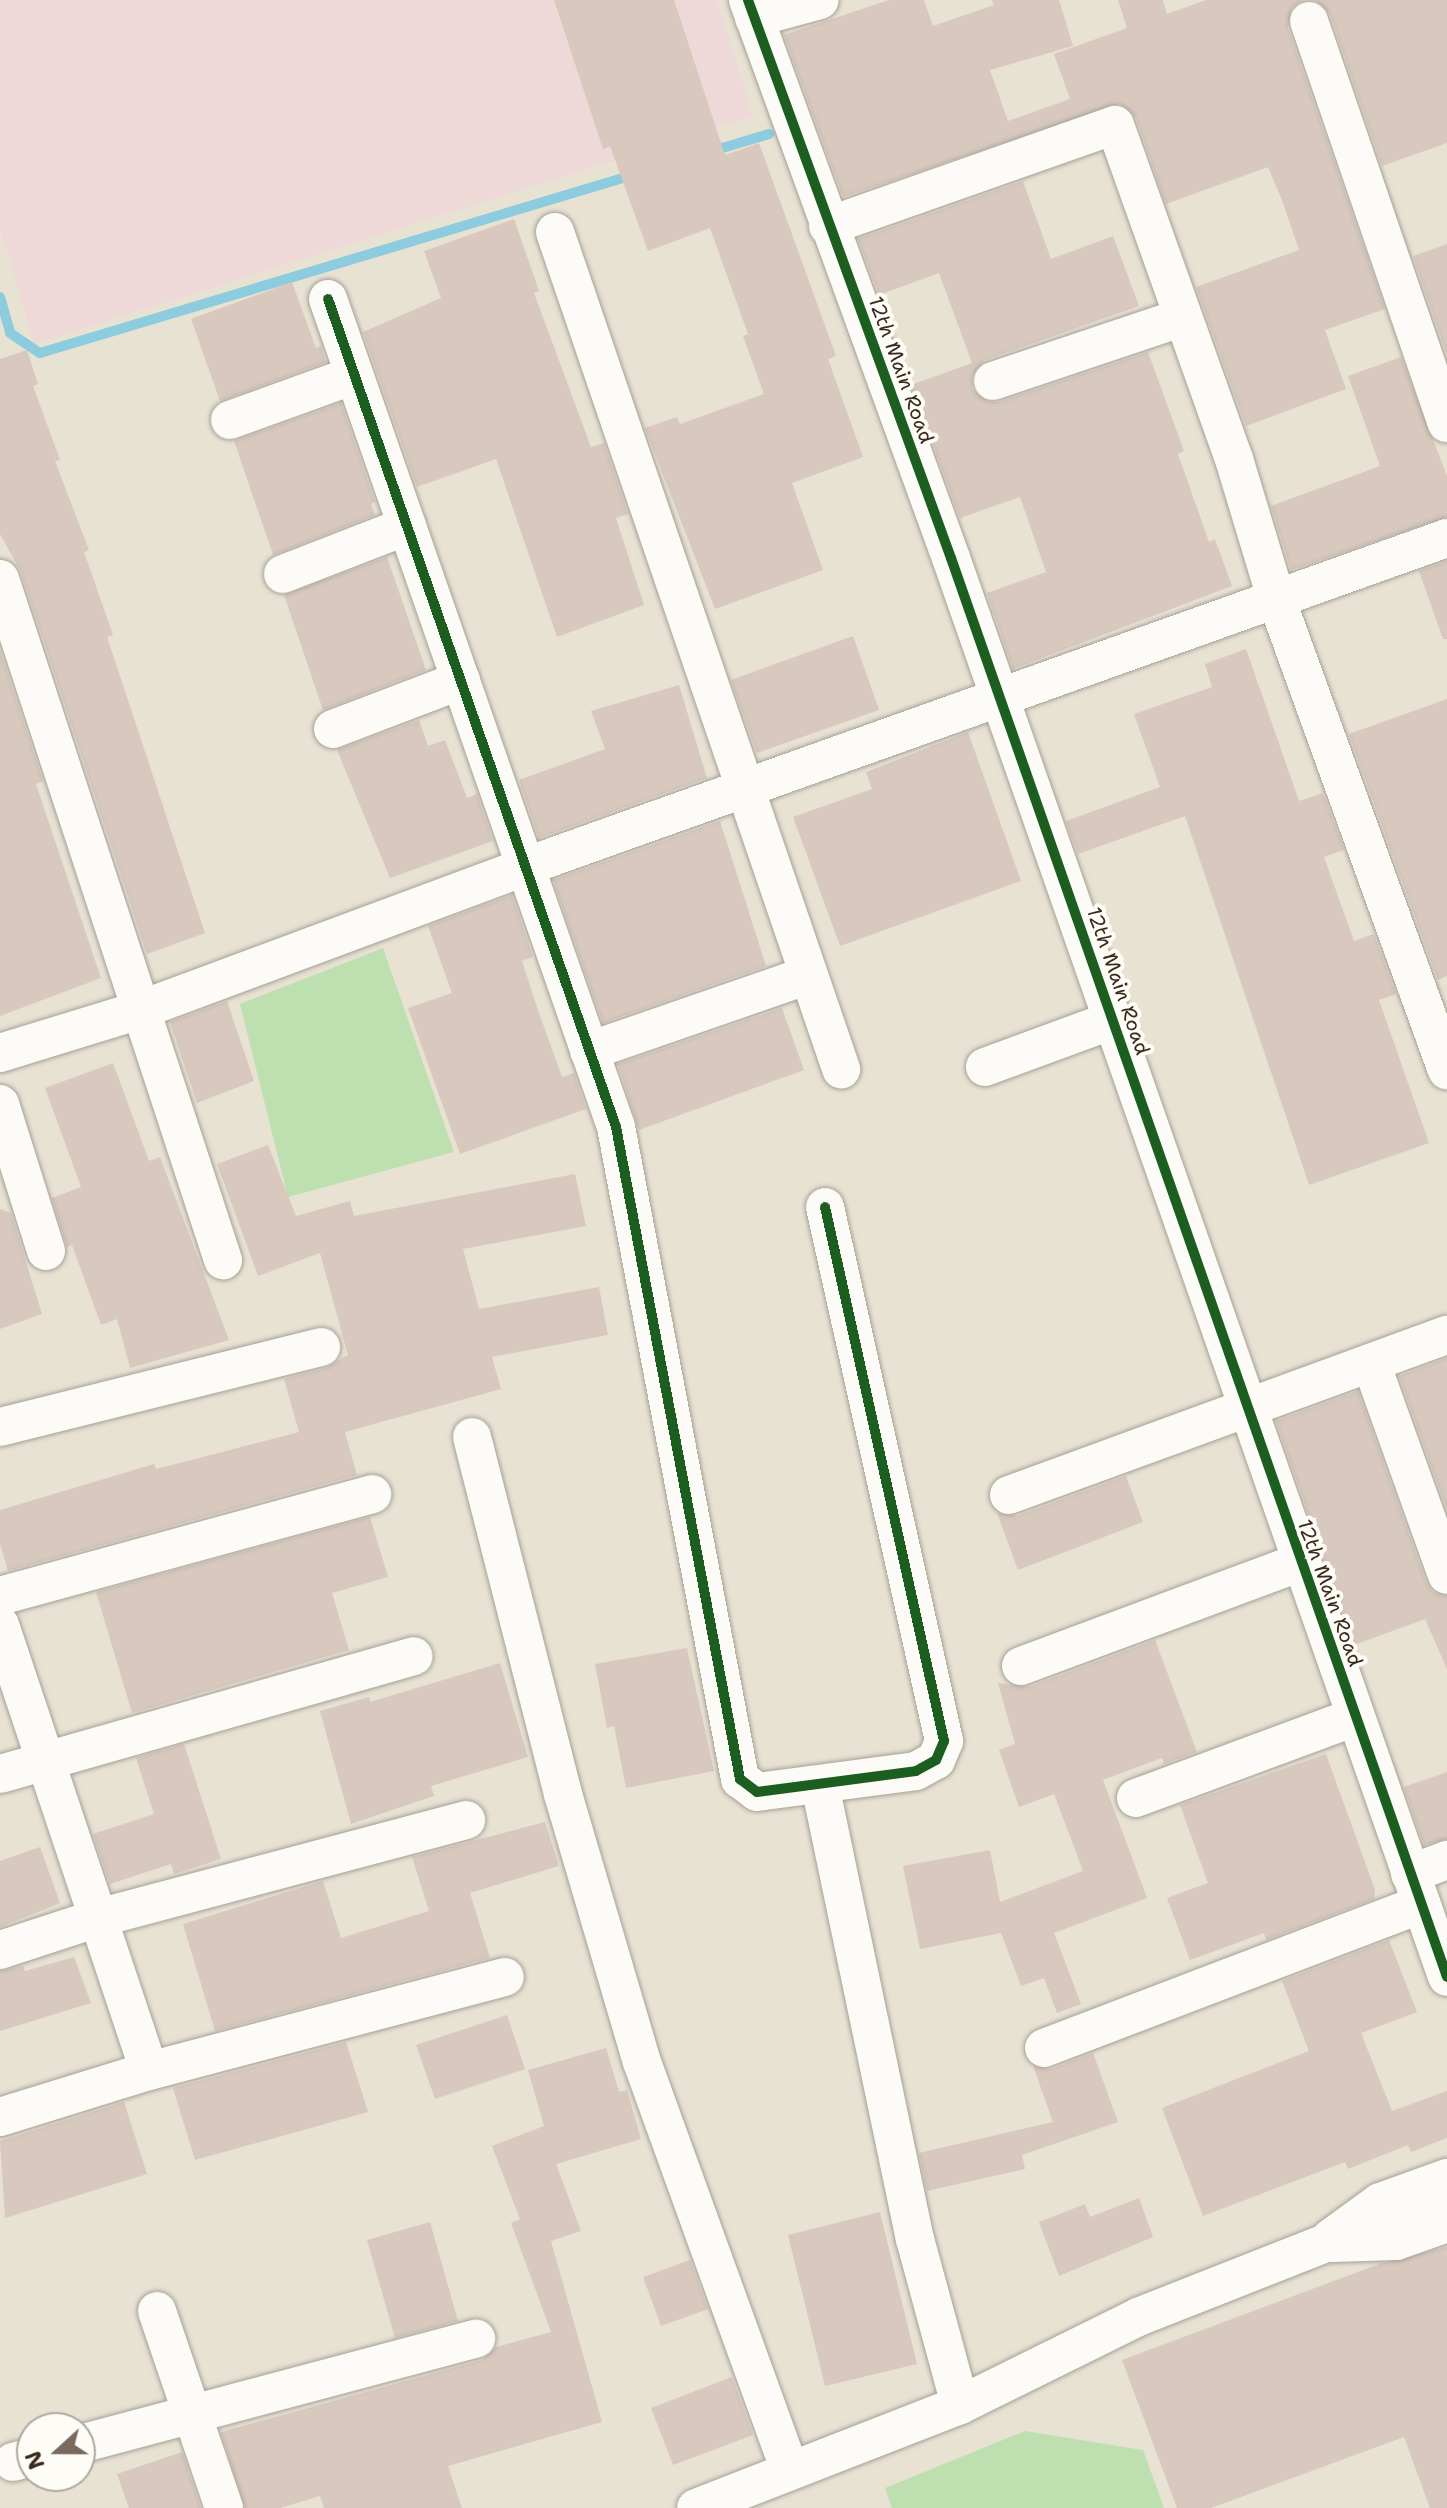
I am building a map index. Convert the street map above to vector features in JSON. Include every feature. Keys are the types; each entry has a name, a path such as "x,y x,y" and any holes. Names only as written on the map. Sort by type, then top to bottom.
{"street":[{"path":"751,9 820,0"},
{"name":"12th Main Road","path":"751,9 1000,699 1447,1977"},
{"path":"1309,21 1447,423"},
{"path":"828,226 1115,125 1183,317 1277,601 1447,1070"},
{"path":"555,232 741,789 841,1069"},
{"path":"328,299 616,1127 740,1779 757,1792 916,1771 936,1760 944,1741 825,1207"},
{"path":"993,381 1183,317"},
{"path":"230,420 354,375"},
{"path":"283,574 407,526"},
{"path":"0,1053 140,1010 524,867 1447,538"},
{"path":"0,579 223,1260"},
{"path":"333,729 461,680"},
{"path":"589,1051 806,976"},
{"path":"985,1067 1113,1020"},
{"path":"0,1104 46,1251"},
{"path":"1009,1495 1447,1335"},
{"path":"0,1427 321,1347"},
{"path":"1371,1363 1447,1575"},
{"path":"472,1437 563,1794 642,2062 789,2469"},
{"path":"0,1596 372,1494"},
{"path":"1021,1666 1300,1562"},
{"path":"0,1625 149,2071"},
{"path":"0,1774 414,1656"},
{"path":"1136,1798 1355,1717"},
{"path":"820,1785 915,2239 960,2405"},
{"path":"0,1950 98,1918 466,1820"},
{"path":"1044,2048 1416,1889 1447,1860"},
{"path":"0,2117 149,2071 505,1977"},
{"path":"696,2508 789,2469 960,2405 1138,2317 1333,2240 1381,2205 1447,2181"},
{"path":"1333,2240 1396,2238 1447,2220"},
{"path":"157,2311 224,2508"},
{"path":"96,2440 476,2339"}],"shaded area":[{"path":"0,0 717,0 753,117 34,344 0,228"}],"green space":[{"path":"383,948 454,1152 288,1197 240,1004"},
{"path":"1025,2431 1143,2450 1164,2508 892,2508 885,2488"}],"building":[{"path":"554,0 674,0 725,155 759,143 836,356 828,359 863,457 792,483 823,570 715,609 645,428 677,417 680,424 764,394 743,336 748,334 710,228 648,251 610,146 603,149"},
{"path":"889,0 924,0 933,26 994,5 992,0 1059,0 1073,46 990,70 1008,121 1070,99 1054,54 1127,28 1118,0 1163,0 1167,14 1206,0 1303,0 1292,7 1288,28 1385,309 1325,330 1346,389 1246,426 1196,287 1299,250 1282,200 1268,167 1166,204 1136,118 1120,104 843,197 784,35"},
{"path":"1315,0 1447,0 1447,143 1382,166 1330,14"},
{"path":"1023,181 1051,259 1113,236 1139,306 985,360 972,376 972,389 988,402 999,402 1148,352 1184,451 1178,454 1209,542 1215,539 1232,586 1013,669 987,593 1046,572 1020,497 960,518 911,385 972,363 939,273 879,295 858,239"},
{"path":"514,219 539,291 534,293 591,447 604,443 628,514 616,518 644,605 557,637 496,459 417,487 363,332 441,298 424,251"},
{"path":"1447,244 1447,355 1413,256"},
{"path":"292,282 316,348 321,346 326,362 220,401 191,319"},
{"path":"27,350 38,384 33,386 60,460 55,461 89,550 84,552 113,635 107,637 205,933 147,954 21,572 0,534 0,359"},
{"path":"1401,357 1447,476 1447,517 1291,570 1271,506 1380,466 1348,376"},
{"path":"341,403 375,502 371,504 375,515 273,555 234,441"},
{"path":"387,557 426,670 323,710 284,595"},
{"path":"1447,561 1447,639 1443,639 1419,571"},
{"path":"853,636 879,710 757,753 731,680"},
{"path":"1246,649 1299,801 1323,793 1344,850 1324,857 1354,941 1374,934 1396,994 1379,1000 1429,1143 1309,1185 1185,816 1078,854 1066,821 1160,787 1134,714 1212,687 1205,664"},
{"path":"0,650 43,781 36,784 101,978 0,1016"},
{"path":"679,685 707,778 539,838 519,780 605,749 591,711"},
{"path":"1447,699 1447,976 1438,980 1349,734"},
{"path":"419,720 428,746 445,740 467,798 477,794 493,841 390,878 337,750"},
{"path":"968,732 1021,881 840,946 793,817 872,789 866,772"},
{"path":"720,821 766,966 603,1023 553,880"},
{"path":"512,895 533,957 522,961 538,1010 562,1077 574,1073 586,1109 460,1154 408,1008 452,993 428,926"},
{"path":"227,1001 254,1081 197,1103 170,1022"},
{"path":"782,1008 804,1070 639,1130 618,1064"},
{"path":"113,1063 149,1161 160,1157 229,1340 130,1368 117,1319 101,1325 72,1245 67,1247 52,1198 81,1187 45,1088"},
{"path":"268,1145 296,1216 350,1201 354,1216 575,1174 586,1226 463,1249 479,1309 599,1287 608,1335 492,1357 501,1389 345,1432 357,1475 8,1571 0,1544 0,1510 154,1464 156,1469 299,1432 284,1379 326,1368 348,1355 320,1253 258,1276 217,1164"},
{"path":"0,1209 11,1213 42,1314 0,1329"},
{"path":"1447,1358 1447,1510 1399,1376"},
{"path":"1358,1391 1426,1582 1433,1592 1447,1596 1447,1669 1425,1619 1354,1645 1276,1421"},
{"path":"1126,1476 1143,1522 1018,1570 997,1513 1017,1516"},
{"path":"370,1517 388,1577 332,1593 349,1650 132,1713 96,1592"},
{"path":"1155,1640 1197,1752 1164,1764 1162,1758 1103,1780 1147,1898 1054,1933 1081,2004 1057,2013 1044,1978 1021,1986 1001,1933 920,1949 903,1866 990,1850 1000,1902 1083,1871 1054,1794 1019,1807 999,1750 1015,1744 998,1683 1029,1687"},
{"path":"687,1648 714,1771 626,1788 614,1726 607,1728 595,1664"},
{"path":"500,1663 528,1757 431,1786 434,1796 351,1824 320,1711 369,1697 370,1702"},
{"path":"184,1744 221,1859 174,1874 171,1864 110,1884 93,1834 154,1814 136,1758"},
{"path":"1326,1754 1375,1890 1374,1899 1266,1940 1264,1933 1190,1960 1167,1898 1208,1883 1180,1805"},
{"path":"1447,1772 1447,1839 1424,1845 1404,1787"},
{"path":"545,1822 559,1866 470,1893 490,1958 215,2031 183,1924 323,1881 341,1938 429,1911 412,1857"},
{"path":"40,1847 60,1903 0,1927 0,1861"},
{"path":"1389,1940 1417,2012 1361,2033 1392,2111 1447,2091 1447,2138 1411,2152 1408,2145 1348,2169 1345,2162 1203,2216 1162,2108 1309,2051 1282,1981"},
{"path":"74,1957 91,2003 0,2031 0,1971 23,1966 25,1971"},
{"path":"507,2015 525,2069 435,2099 416,2045"},
{"path":"346,2042 368,2112 195,2160 173,2088"},
{"path":"606,2048 619,2092 627,2090 641,2139 556,2164 581,2231 551,2241 602,2422 448,2466 462,2508 324,2508 320,2496 280,2508 245,2508 221,2432 482,2360 496,2347 551,2332 511,2223 520,2219 492,2146 544,2126 528,2070"},
{"path":"1093,2053 1118,2122 1022,2155 1025,2169 927,2191 919,2153 1053,2122 1033,2066 1051,2069"},
{"path":"124,2102 147,2174 5,2218 0,2141"},
{"path":"1139,2198 1153,2237 1059,2276 1039,2222 1085,2204 1090,2217"},
{"path":"880,2212 917,2364 825,2386 788,2235"},
{"path":"430,2222 458,2321 395,2338 367,2240"},
{"path":"1447,2247 1447,2508 1430,2508 1404,2437 1211,2508 1177,2508 1122,2360 1382,2263"},
{"path":"690,2260 708,2309 661,2326 643,2277"},
{"path":"732,2377 753,2435 673,2465 651,2408"},
{"path":"182,2452 201,2508 129,2508 117,2474"}],"waterway":[{"path":"709,152 769,134"},
{"path":"0,297 10,333 40,353 633,175"}],"cycle path":[{"path":"748,0 951,558 1447,1977"},
{"path":"328,299 616,1127 740,1779 757,1792 916,1771 936,1760 944,1741 825,1207"}]}
